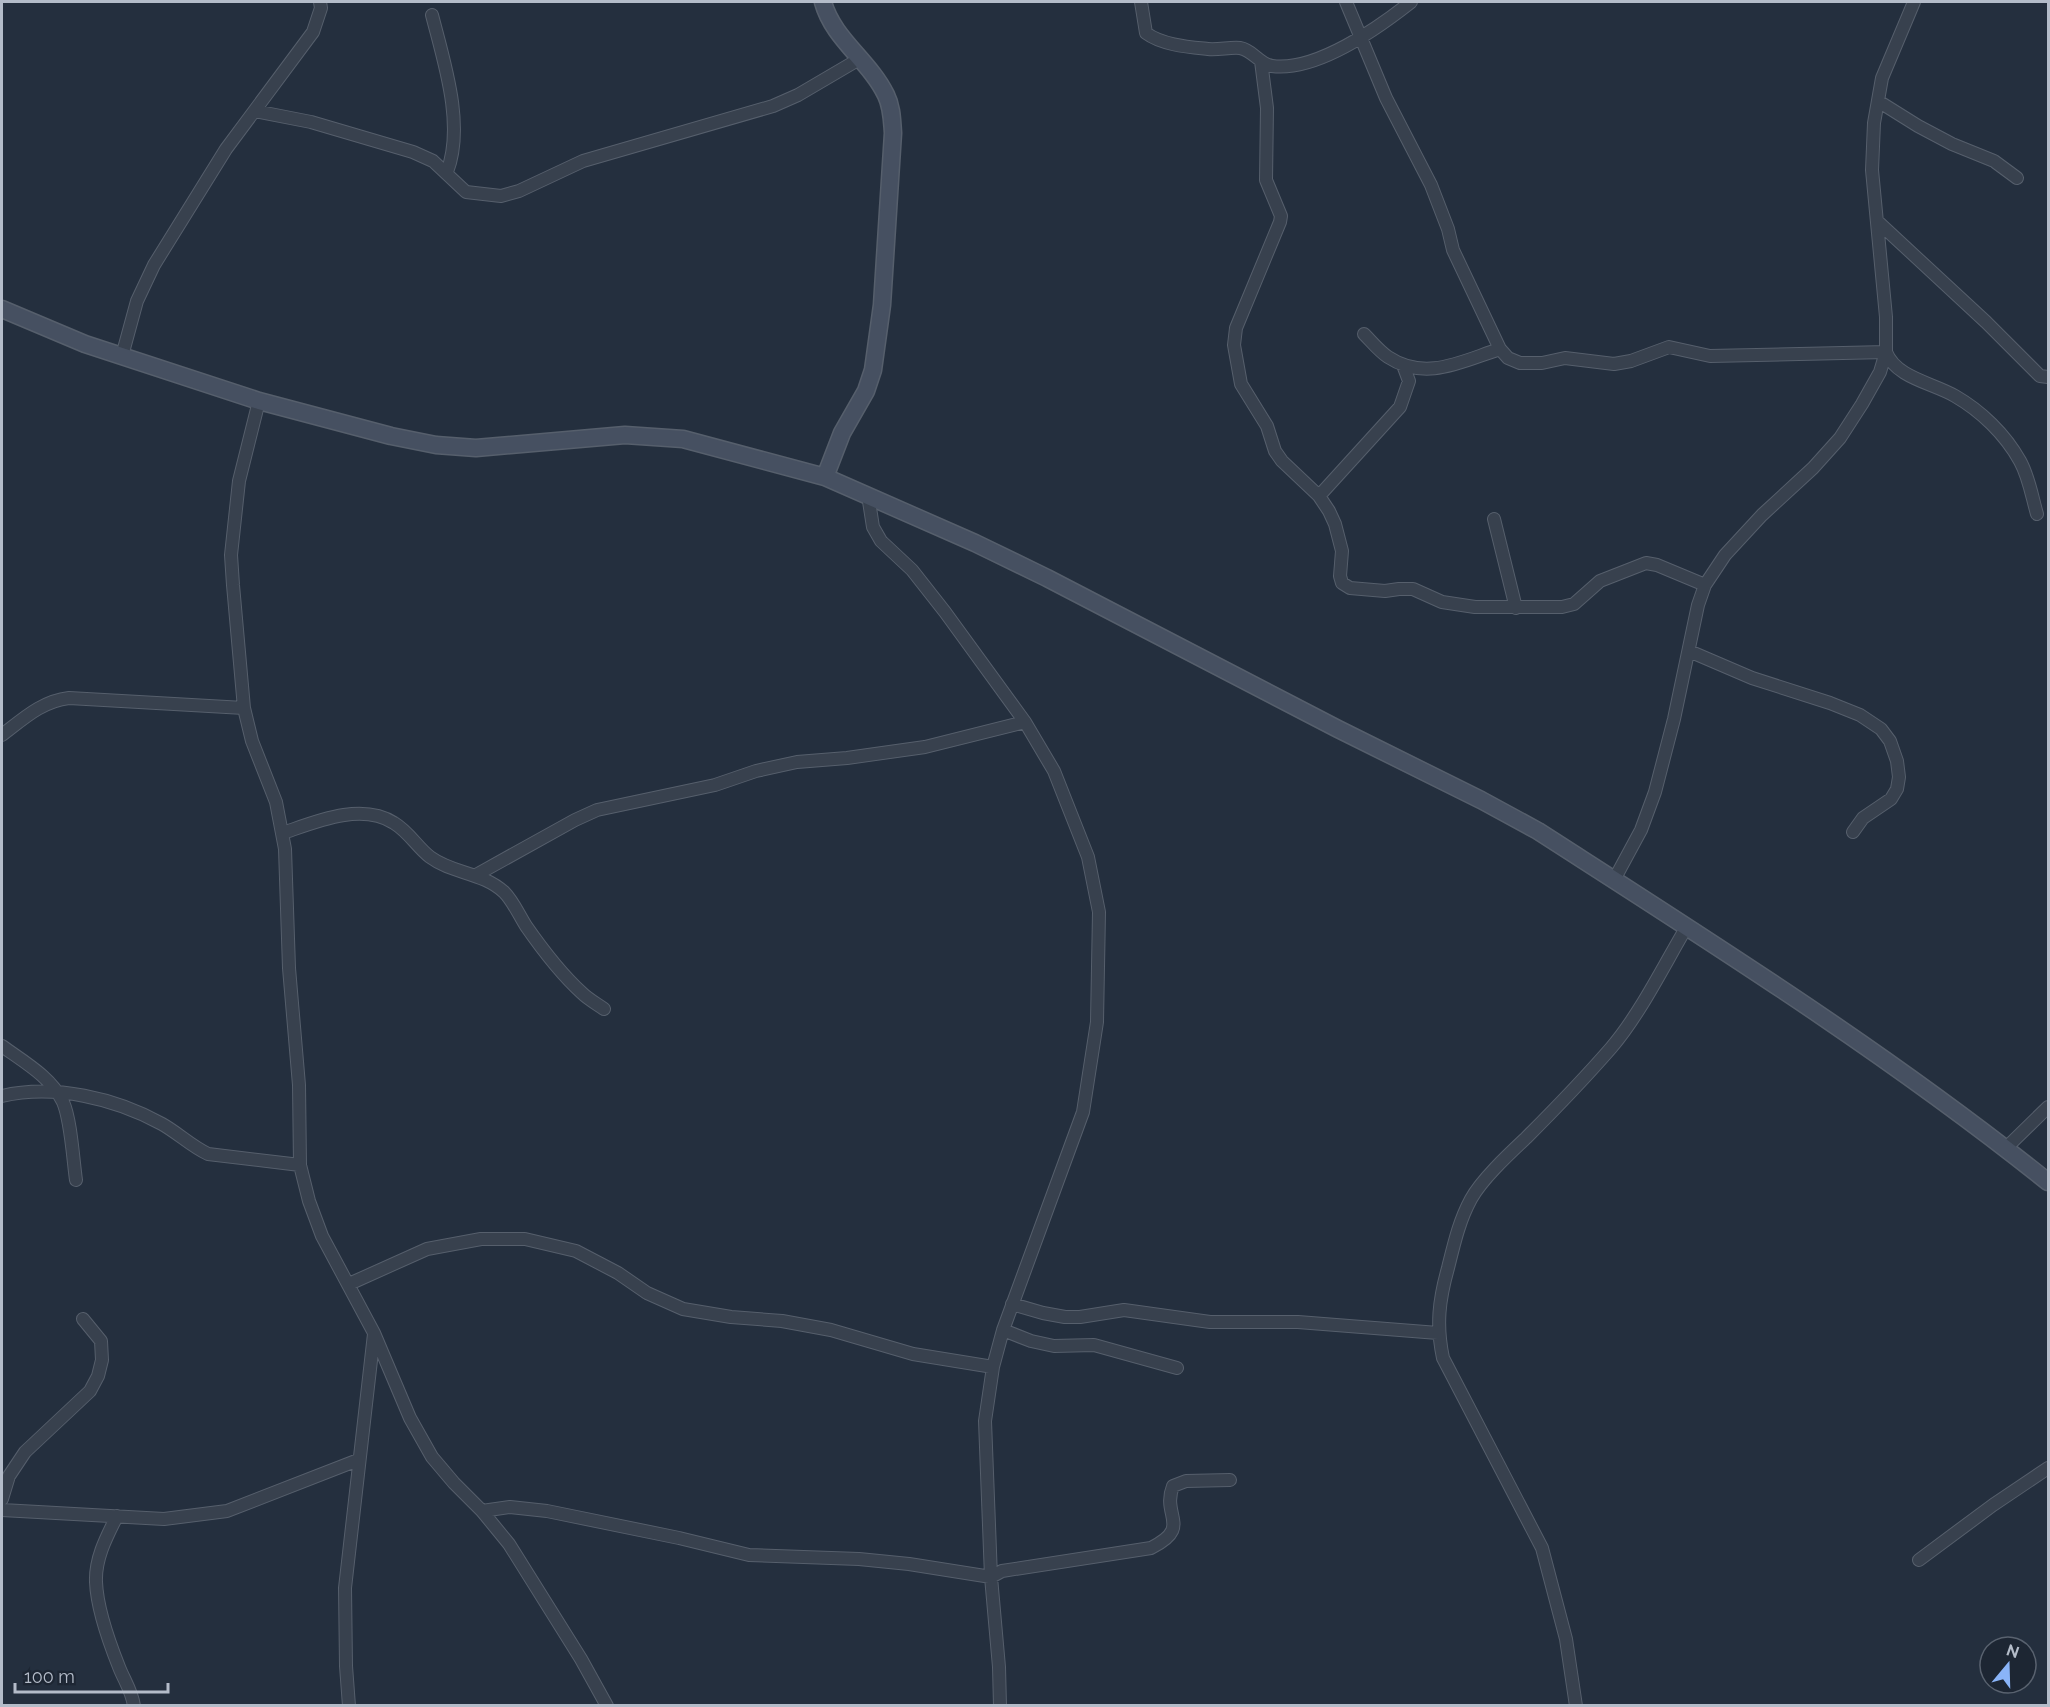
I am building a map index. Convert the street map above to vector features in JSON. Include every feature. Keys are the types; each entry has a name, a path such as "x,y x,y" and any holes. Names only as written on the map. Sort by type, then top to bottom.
{"main road":[{"path":"823,2 826,14 836,31 861,58 886,95 891,111 893,133 882,304 873,370 866,391 842,433 825,477"},
{"path":"2,309 52,332 259,401 391,436 436,445 476,448 625,435 683,439 825,477 868,495 1037,573 1538,831 1874,1052 2049,1182"}],"street":[{"path":"122,356 137,301 154,265 203,185 313,32 321,8 320,2"},
{"path":"1141,2 1146,33 1156,40 1209,49 1243,48 1269,66 1305,63 1325,55 1361,37 1412,2"},
{"path":"1346,2 1386,98 1431,185 1448,229 1453,250 1500,349 1508,358 1520,363 1542,363 1574,358 1614,364 1631,361 1669,347 1710,356 1886,352"},
{"path":"1614,880 1641,830 1655,792 1705,585 1725,555 1754,523 1813,468 1840,438 1876,380 1886,352 1886,317 1872,170 1874,123 1882,78 1914,2"},
{"path":"432,15 445,62 453,120 452,159 447,171"},
{"path":"255,111 310,122 413,152 433,161 447,171 466,192 501,196 519,191 583,161 773,106 798,95 861,58"},
{"path":"1261,61 1267,108 1266,180 1281,216 1236,328 1234,345 1236,366 1241,384 1267,426 1275,452 1319,496 1335,525 1342,551 1340,576 1342,583 1350,588 1385,591 1413,590 1456,605 1516,608 1562,607 1574,604 1600,581 1646,563 1657,565 1705,585"},
{"path":"1878,101 1917,126 1952,144 1995,161 2017,178"},
{"path":"1876,221 1986,322 2040,376 2049,377"},
{"path":"1364,334 1387,356 1403,365 1424,370 1447,366 1500,349"},
{"path":"1886,352 1893,364 1920,380 1955,395 1994,426 2021,461 2037,514"},
{"path":"1319,496 1400,407 1409,381 1403,365"},
{"path":"259,401 239,481 231,555 244,708 252,741 276,802 283,833 289,968 299,1085 300,1165 309,1201 322,1236 374,1333 410,1419 432,1457 509,1544 607,1706"},
{"path":"868,495 873,528 881,541 912,570 938,603 1025,722 1054,771 1088,857 1099,912 1097,1022 1083,1112 1003,1330 993,1367 985,1421 991,1577 1000,1706"},
{"path":"1494,519 1516,608"},
{"path":"1689,651 1752,678 1850,711 1881,729 1890,741 1897,760 1899,777 1897,789 1891,799 1863,818 1852,832"},
{"path":"2,735 41,706 62,699 244,708"},
{"path":"476,875 551,832 597,810 715,785 756,771 796,762 847,758 925,747 1025,722"},
{"path":"283,833 325,819 371,815 392,821 410,835 428,856 446,868 476,875 493,882 507,894 527,927 552,959 583,994 604,1009"},
{"path":"1576,1706 1566,1639 1542,1548 1443,1358 1438,1333 1446,1276 1459,1222 1473,1196 1508,1155 1564,1100 1612,1046 1649,992 1686,928"},
{"path":"2,1046 37,1071 57,1092 64,1104 69,1124 76,1180"},
{"path":"2,1096 57,1092 73,1094 138,1112 164,1125 195,1148 208,1154 300,1165"},
{"path":"2006,1148 2049,1107"},
{"path":"349,1284 427,1249 482,1239 525,1239 576,1251 618,1273 646,1293 683,1309 731,1317 782,1321 831,1330 913,1354 993,1367"},
{"path":"1012,1304 1065,1317 1124,1310 1210,1322 1298,1322 1438,1333"},
{"path":"2,1499 9,1476 25,1452 90,1391 98,1376 102,1360 102,1341 83,1319"},
{"path":"1003,1330 1031,1341 1054,1346 1094,1345 1176,1368"},
{"path":"350,1706 346,1666 345,1588 374,1333"},
{"path":"2,1510 164,1519 227,1510 358,1460"},
{"path":"1919,1560 2049,1468"},
{"path":"482,1511 510,1507 547,1511 749,1555 899,1563 991,1577 1002,1571 1151,1548 1165,1541 1172,1534 1174,1527 1170,1494 1173,1486 1186,1481 1230,1480"},
{"path":"117,1516 106,1537 99,1558 96,1581 108,1637 119,1669 132,1695 134,1706"}]}
